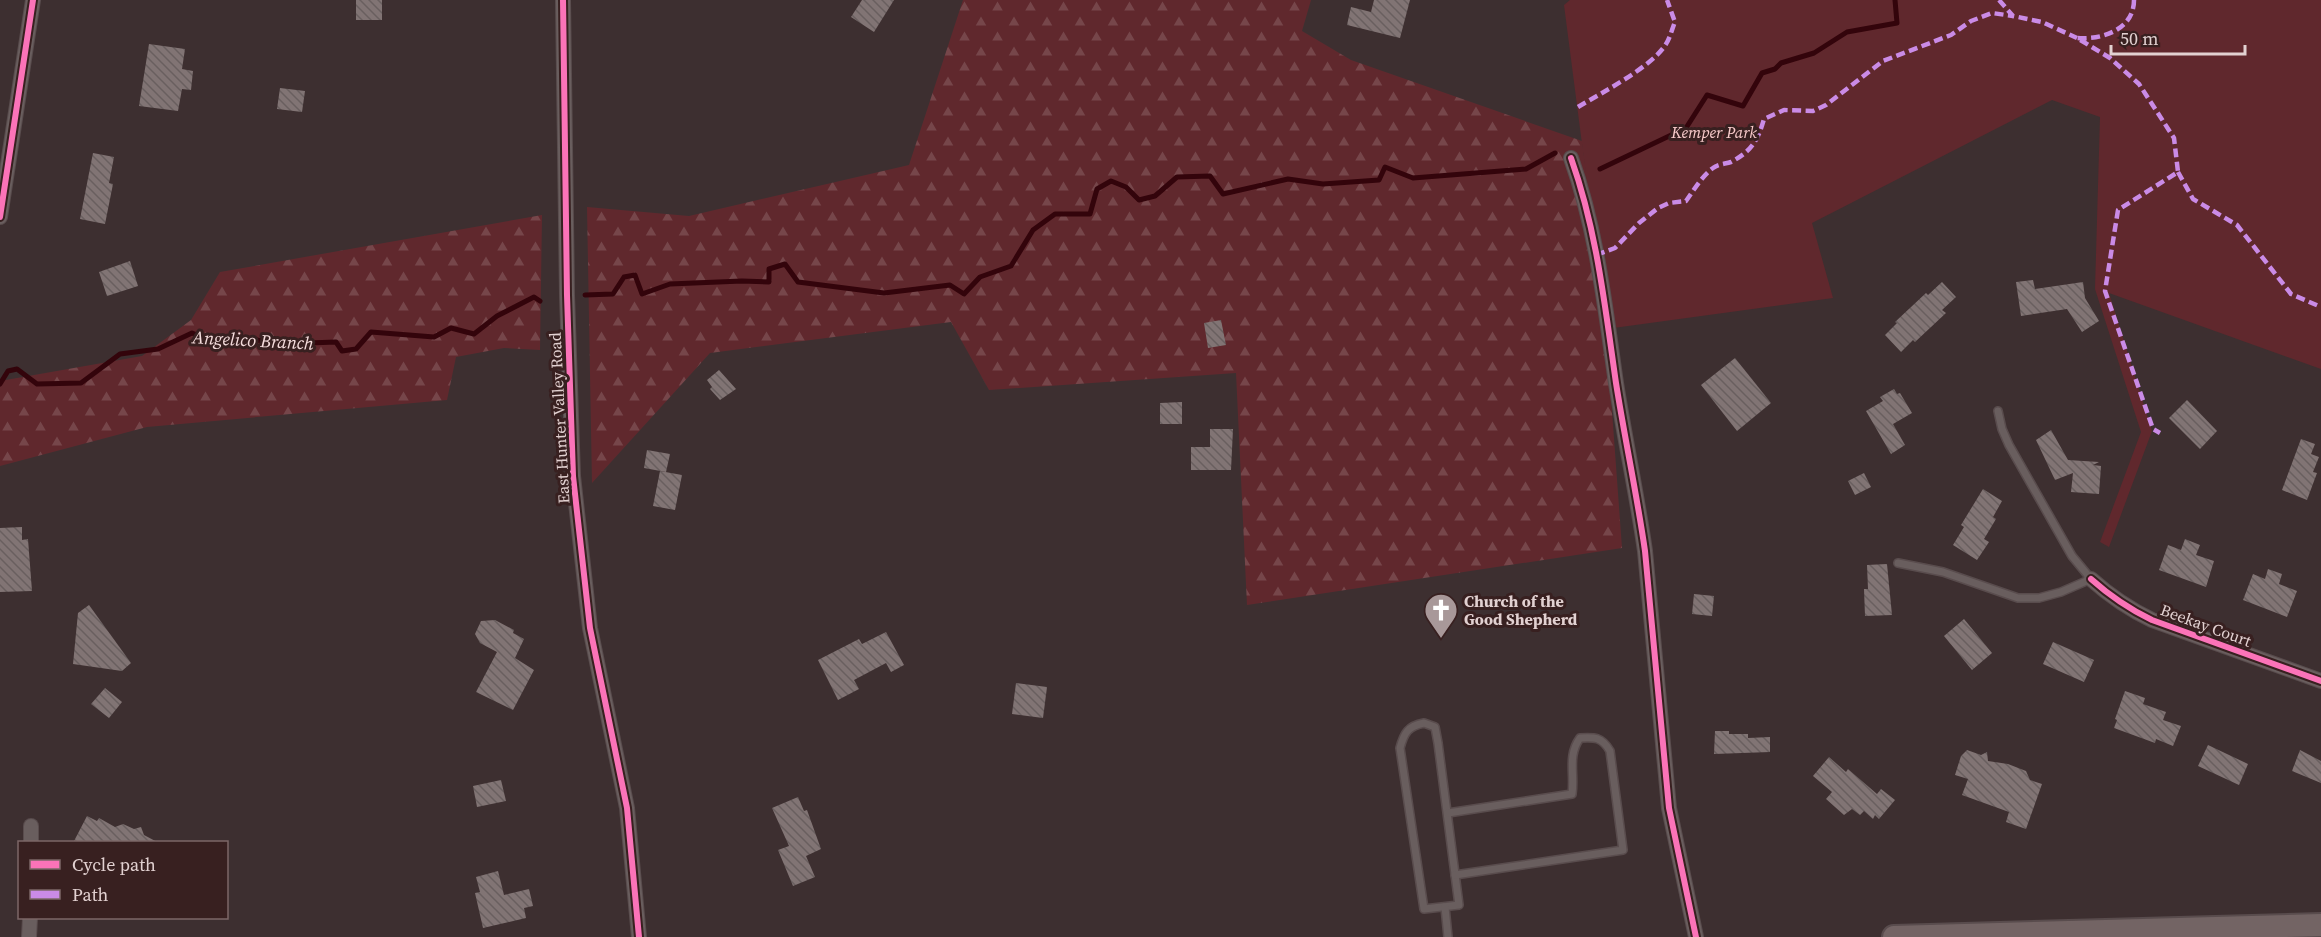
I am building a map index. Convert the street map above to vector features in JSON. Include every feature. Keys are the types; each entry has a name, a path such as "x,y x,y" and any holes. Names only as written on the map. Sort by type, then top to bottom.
{"main road":[{"path":"1894,937 2321,925"}],"street":[{"path":"0,217 33,0"},
{"name":"East Hunter Valley Road","path":"563,0 567,296 573,476 590,628 627,808 639,937"},
{"path":"1571,158 1593,229 1618,397 1640,512 1669,808 1695,937"},
{"name":"Beekay Court","path":"2091,579 2123,604 2152,620 2321,681"},
{"path":"31,826 31,841"},
{"path":"29,937 30,919"}],"lane":[{"path":"1898,563 1943,572 2018,598 2039,598 2061,592 2091,579 2072,556 2009,445 1998,411"},
{"path":"1424,723 1434,727 1448,813 1459,905 1424,909 1400,748 1404,733 1413,725 1424,723"},
{"path":"1448,813 1572,794 1574,784 1571,762 1574,746 1580,738 1593,737 1605,742 1610,751 1623,850 1455,875"},
{"path":"1444,907 1448,937"}],"green space":[{"path":"963,0 1311,0 1302,31 1351,60 1582,141 1606,329 1622,548 1247,605 1236,373 989,390 951,322 710,353 592,483 587,207 689,216 909,165"},
{"name":"Kemper Park","path":"1570,0 2321,0 2321,369 2109,293 2152,431 2109,547 2100,542 2141,432 2095,289 2100,117 2052,100 1812,223 1833,298 1606,329 1564,5"},
{"path":"542,215 540,350 504,348 456,357 447,400 147,427 0,466 0,381 142,356 191,320 220,272"}],"building":[{"path":"356,0 382,0 382,20 356,20"},
{"path":"862,0 894,0 874,32 851,17"},
{"path":"1374,0 1410,0 1400,38 1347,25 1351,7 1371,12"},
{"path":"149,44 185,49 182,69 193,71 191,90 182,89 178,111 139,106"},
{"path":"280,88 305,91 302,112 277,109"},
{"path":"93,153 114,157 109,183 113,184 105,224 80,219"},
{"path":"130,261 138,286 107,296 99,272"},
{"path":"2033,280 2035,289 2083,282 2085,298 2099,321 2082,332 2067,309 2021,316 2016,282"},
{"path":"1942,282 1956,297 1942,310 1946,313 1901,352 1885,335 1897,323 1895,322 1926,293 1928,295"},
{"path":"1221,320 1226,345 1208,348 1204,323"},
{"path":"1735,358 1771,403 1737,431 1701,385"},
{"path":"719,370 736,389 720,400 710,389 712,387 707,380"},
{"path":"1894,389 1897,394 1900,393 1912,413 1893,424 1905,445 1891,454 1866,411 1883,401 1880,397"},
{"path":"2187,400 2217,431 2200,449 2169,418"},
{"path":"1182,402 1182,424 1160,424 1160,403"},
{"path":"1210,429 1233,429 1231,470 1191,470 1191,447 1210,447"},
{"path":"2051,430 2068,460 2099,462 2093,465 2101,466 2099,494 2071,492 2073,473 2055,480 2036,440"},
{"path":"2301,439 2315,444 2311,454 2319,457 2313,472 2317,473 2307,500 2282,490"},
{"path":"647,450 670,454 666,472 644,468"},
{"path":"660,471 682,475 675,510 653,506"},
{"path":"1864,473 1871,487 1855,495 1848,481"},
{"path":"1983,489 2002,501 1993,517 1996,519 1984,539 1989,542 1977,560 1953,545 1964,527 1961,525"},
{"path":"22,527 22,540 28,539 32,591 0,592 0,528"},
{"path":"2185,539 2200,545 2196,555 2214,561 2206,587 2159,570 2168,545 2181,550"},
{"path":"1887,564 1892,615 1865,616 1864,589 1868,589 1867,565"},
{"path":"2268,569 2282,574 2279,584 2297,591 2287,617 2243,600 2253,574 2265,579"},
{"path":"1694,594 1714,596 1712,616 1692,614"},
{"path":"89,605 131,663 122,671 73,664 78,613"},
{"path":"1964,619 1992,653 1972,670 1944,636"},
{"path":"495,620 514,630 513,633 524,639 515,658 534,670 513,710 476,692 497,652 480,643 475,634 481,621"},
{"path":"886,632 904,665 891,672 886,663 854,680 859,689 838,700 818,660 859,639 862,644"},
{"path":"2053,642 2094,660 2084,682 2043,664"},
{"path":"1016,683 1047,687 1043,718 1012,714"},
{"path":"105,688 122,702 109,718 91,704"},
{"path":"2125,691 2145,698 2143,704 2166,712 2163,720 2181,726 2173,746 2156,739 2155,743 2114,728"},
{"path":"1715,731 1748,734 1748,738 1770,737 1770,752 1714,754"},
{"path":"2208,745 2248,764 2239,785 2198,766"},
{"path":"1967,750 1981,755 1987,752 1988,761 2008,764 2026,771 2030,780 2042,784 2026,829 2006,822 2009,812 1962,795 1968,779 1955,775 1961,756"},
{"path":"2300,750 2321,761 2321,783 2292,771"},
{"path":"1829,757 1846,772 1848,769 1877,794 1881,789 1895,800 1879,819 1875,815 1873,819 1864,811 1860,815 1852,809 1844,815 1826,799 1832,792 1813,776"},
{"path":"501,780 506,801 477,807 473,786"},
{"path":"798,797 804,811 807,810 821,849 806,856 815,877 793,886 778,850 789,846 772,808"},
{"path":"87,816 97,821 99,818 115,827 123,824 134,829 141,827 144,835 155,841 74,841"},
{"path":"498,871 504,895 529,889 533,906 524,908 526,918 483,928 475,893 480,892 476,877"}],"waterway":[{"name":"Angelico Branch","path":"1600,169 1686,128 1707,95 1743,106 1762,73 1775,69 1781,63 1814,53 1847,32 1897,23 1895,0"},
{"name":"Angelico Branch","path":"585,295 613,294 624,277 635,275 642,294 670,284 769,282 769,269 785,264 798,282 884,293 950,285 964,294 980,277 1011,266 1033,230 1055,214 1090,214 1097,189 1111,181 1126,187 1139,200 1155,196 1177,177 1210,176 1223,194 1288,179 1323,184 1379,180 1385,167 1413,178 1526,169 1555,153"},
{"name":"Angelico Branch","path":"0,384 8,371 17,369 37,384 81,383 120,354 158,349 192,333 214,342 245,338 281,344 336,342 342,351 356,349 371,332 434,337 451,328 474,334 497,316 534,297 540,301"}],"marked path":[{"path":"1578,107 1625,79 1659,53 1667,42 1675,22 1667,0"},
{"path":"1999,0 2013,16 2042,22 2077,38"},
{"path":"2134,0 2133,10 2122,26 2106,35 2077,38 2110,58 2139,84 2174,138 2178,172 2118,210 2105,291 2153,429 2160,433"},
{"path":"1596,255 1615,248 1639,223 1658,208 1669,203 1686,201 1709,171 1731,162 1749,149 1764,119 1784,110 1813,111 1826,105 1883,61 1951,35 1971,21 1992,13 2013,16"},
{"path":"2178,172 2193,199 2237,225 2291,294 2321,307"}],"cycle path":[{"path":"0,217 33,0"},
{"path":"563,0 567,295 573,476 590,628 627,808 639,937"},
{"path":"1571,158 1594,241 1642,530 1669,808 1696,937"},
{"path":"2091,579 2120,602 2152,620 2321,681"}],"place":[{"name":"Church of the Good Shepherd","path":"1441,639"}]}
